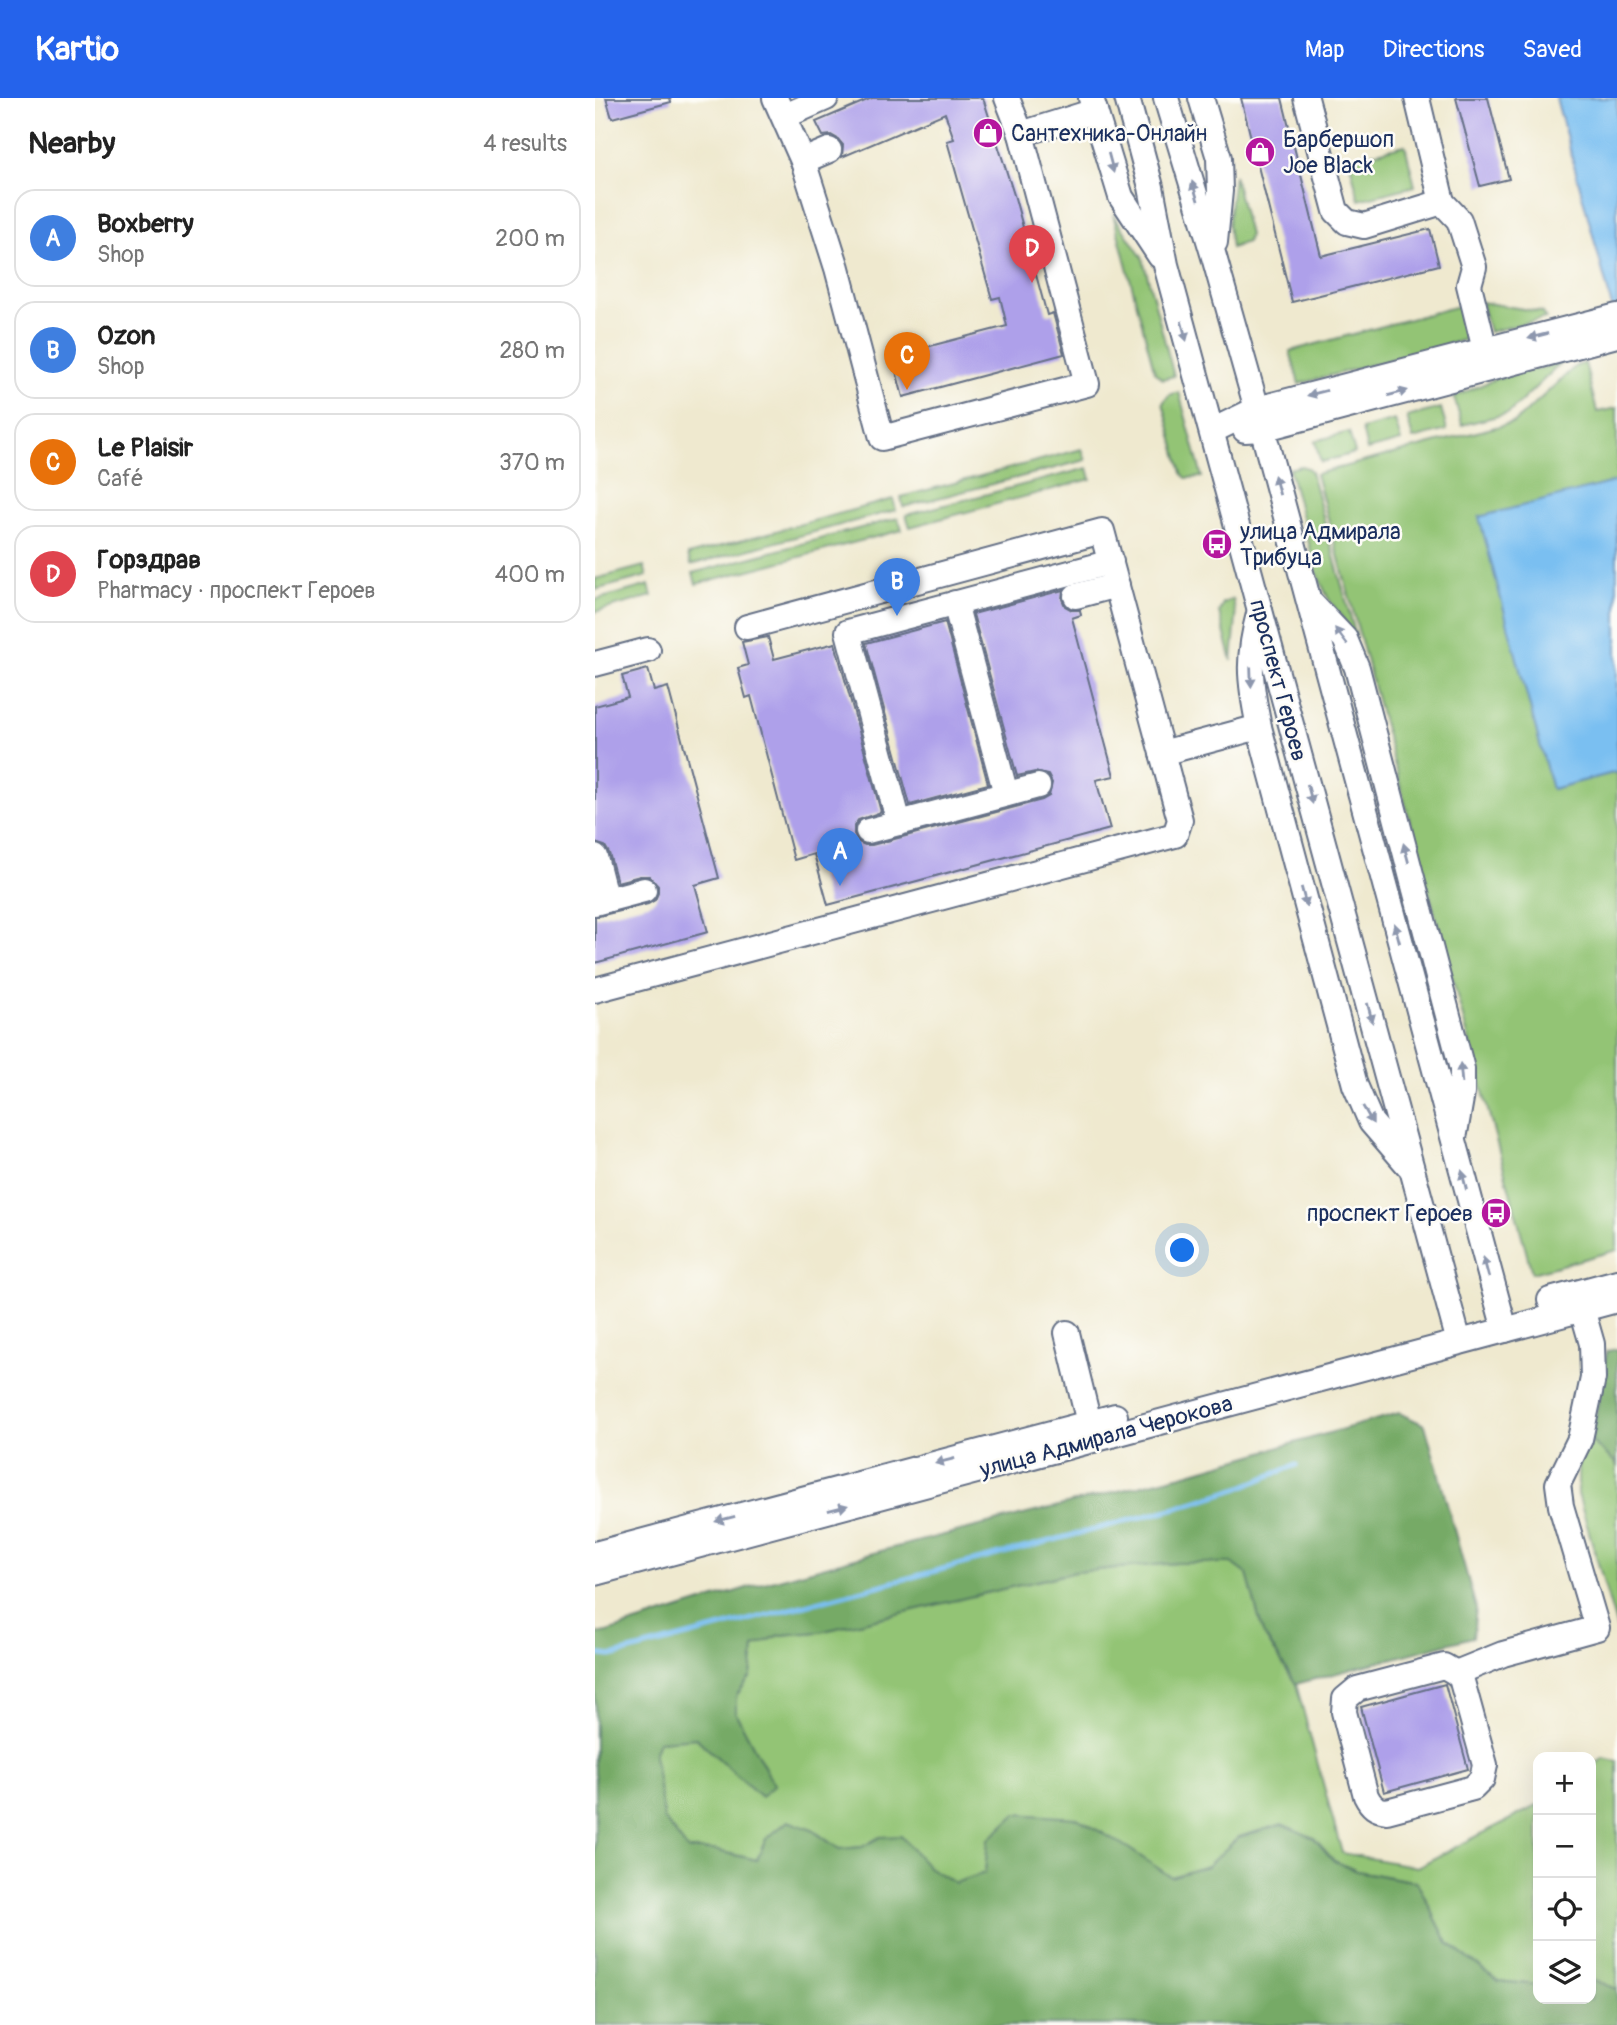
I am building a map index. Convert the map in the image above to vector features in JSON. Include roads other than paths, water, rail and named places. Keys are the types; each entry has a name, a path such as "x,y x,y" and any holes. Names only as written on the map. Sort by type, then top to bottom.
{"street":[{"path":"826,98 780,107 803,161 837,268 882,438 1087,384 1021,134 1007,98"},
{"name":"проспект Героев","path":"1126,98 1151,187 1166,265 1457,1334"},
{"path":"1166,98 1214,257 1307,598 1345,639 1357,668 1462,1069 1462,1093 1454,1141 1502,1322"},
{"path":"1201,98 1219,158 1220,191 1214,257"},
{"path":"1306,98 1336,211 1347,222 1364,226 1442,202"},
{"path":"1417,98 1442,202 1459,220 1474,267 1469,285 1485,350"},
{"path":"1021,134 1093,105 1121,197 1166,265"},
{"path":"803,161 829,150"},
{"path":"1259,419 1485,350 1612,327"},
{"path":"1212,430 1612,327"},
{"path":"595,990 1175,835 1180,820 1103,531 747,627"},
{"path":"1075,591 1114,574"},
{"path":"899,823 848,632 955,603 1114,574"},
{"path":"955,603 1006,794"},
{"path":"1260,610 1251,642 1249,680 1259,727 1355,1085 1371,1122 1412,1170"},
{"path":"595,664 647,650"},
{"path":"1162,753 1259,727"},
{"path":"868,831 1038,786"},
{"path":"595,857 601,901 643,890"},
{"name":"улица Адмирала Черокова","path":"595,1573 1502,1322 1617,1282"},
{"name":"улица Адмирала Черокова","path":"1502,1322 1583,1309 1617,1300"},
{"path":"1457,1673 1503,1654 1597,1628 1560,1506 1558,1484 1580,1439 1593,1378 1592,1344 1583,1309"},
{"path":"1067,1333 1089,1423"},
{"name":"улица Адмирала Черокова","path":"595,1554 1089,1423 1457,1334"},
{"path":"1444,1666 1457,1673 1463,1685 1485,1765 1482,1779 1473,1788 1387,1811 1374,1807 1366,1796 1344,1712 1345,1699 1357,1689 1444,1666"}],"water":[{"path":"1556,98 1617,98 1617,327 1609,295"},
{"path":"1617,481 1617,772 1552,789 1479,517"}],"waterway":[{"path":"595,1654 611,1656 1176,1508 1239,1488 1296,1465"}],"place":[{"name":"Сантехника-Онлайн","path":"988,133"},
{"name":"Барбершоп Joe Black","path":"1260,152"},
{"name":"Горздрав","path":"1032,283"},
{"name":"Le Plaisir","path":"907,390"},
{"name":"улица Адмирала Трибуца","path":"1217,544"},
{"name":"Ozon","path":"897,616"},
{"name":"Boxberry","path":"840,886"},
{"name":"проспект Героев","path":"1496,1213"}]}
